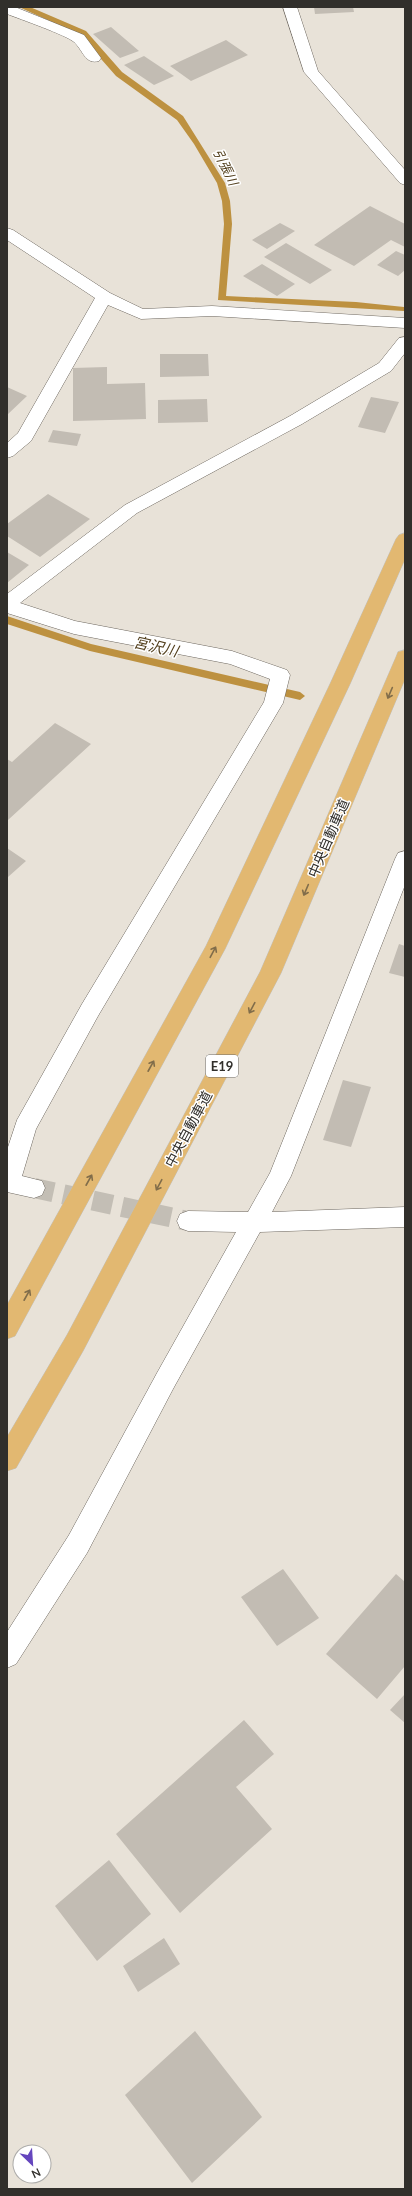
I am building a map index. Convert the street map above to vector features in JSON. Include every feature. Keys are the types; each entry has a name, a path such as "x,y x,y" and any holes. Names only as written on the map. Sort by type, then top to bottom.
{"highway":[{"path":"7,1328 215,950 340,684 405,539"},
{"name":"中央自動車道","path":"7,1460 75,1343 270,974 405,657"}],"street":[{"path":"290,7 311,72 405,180"},
{"path":"7,9 79,38 94,58"},
{"path":"7,233 104,297 140,314 212,311 405,323"},
{"path":"7,452 25,437 104,297"},
{"path":"7,605 130,509 296,420 384,367 405,342"},
{"path":"7,605 74,627 232,658 280,675 273,703 90,1010 29,1120 8,1182 34,1188"},
{"path":"7,1655 78,1544 165,1381 280,1176 405,859"},
{"path":"188,1222 253,1224 332,1222 405,1217"}],"building":[{"path":"314,7 353,7 354,12 315,14"},
{"path":"111,27 139,51 120,58 93,34"},
{"path":"226,40 248,55 191,81 170,66"},
{"path":"144,56 174,76 154,85 124,65"},
{"path":"370,206 405,224 405,247 391,240 354,266 314,245"},
{"path":"280,223 295,231 267,249 252,240"},
{"path":"286,243 332,270 310,284 264,257"},
{"path":"396,251 405,255 405,270 398,276 377,265"},
{"path":"262,264 295,284 277,296 243,276"},
{"path":"160,354 208,354 209,376 160,377"},
{"path":"107,367 107,384 145,383 146,419 73,421 73,368"},
{"path":"7,387 27,396 7,415"},
{"path":"371,397 399,402 385,433 358,427"},
{"path":"207,399 208,422 158,423 158,400"},
{"path":"53,430 81,434 77,446 48,442"},
{"path":"48,494 90,519 40,557 7,536 7,524"},
{"path":"7,552 29,565 7,583"},
{"path":"55,723 91,744 8,820 7,759 12,762"},
{"path":"7,848 26,861 8,877 7,876"},
{"path":"399,944 405,946 405,977 389,973"},
{"path":"343,1080 371,1087 351,1147 323,1140"},
{"path":"283,1569 319,1618 277,1646 241,1597"},
{"path":"396,1574 405,1582 405,1666 377,1699 326,1654"},
{"path":"405,1694 405,1723 390,1710"},
{"path":"244,1720 274,1754 236,1787 272,1829 180,1913 116,1834"},
{"path":"109,1860 151,1914 97,1961 55,1906"},
{"path":"164,1938 180,1964 138,1992 123,1966"},
{"path":"195,2031 262,2117 192,2183 125,2095"}],"waterway":[{"name":"引張川","path":"23,7 83,33 119,74 180,118 198,144 221,183 226,201 228,224 221,298 356,305 401,309"},
{"name":"宮沢川","path":"7,620 90,647 300,696"}],"tunnel":[{"path":"34,1188 188,1221"}]}
